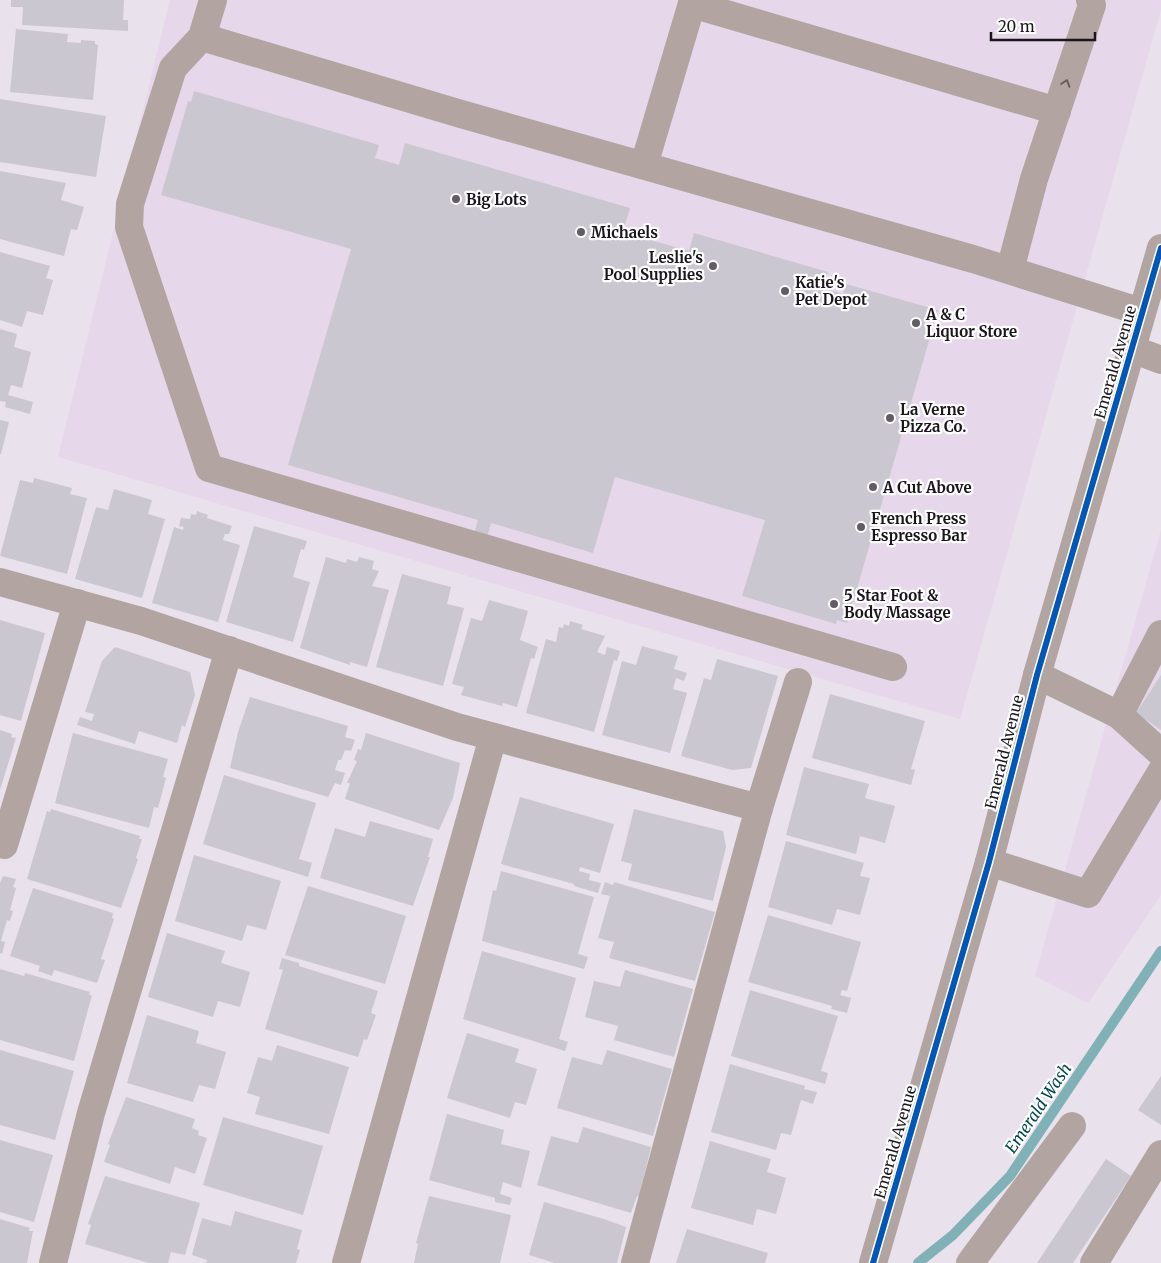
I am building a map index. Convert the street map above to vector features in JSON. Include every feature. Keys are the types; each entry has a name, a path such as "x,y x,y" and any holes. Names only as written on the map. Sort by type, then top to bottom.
{"street":[{"path":"213,0 202,37 173,68 152,126 130,204 129,227 209,468 892,667"},
{"path":"738,17 760,0"},
{"path":"1010,270 1034,179 1092,5 1090,0"},
{"path":"644,165 693,2 1057,111"},
{"path":"202,37 1010,270 1142,312"},
{"name":"Emerald Avenue","path":"873,1263 989,862 1037,674 1161,248"},
{"path":"1132,349 1161,360"},
{"path":"0,582 141,621 457,727 759,808"},
{"path":"0,844 4,845 77,603"},
{"path":"1119,715 1161,634"},
{"path":"53,1263 91,1113 229,650"},
{"path":"1037,674 1119,715 1161,753"},
{"path":"635,1263 759,808 798,682"},
{"path":"346,1263 493,736"},
{"path":"989,862 1088,894 1161,772"},
{"path":"970,1263 1072,1126"},
{"path":"1094,1263 1161,1154"}],"shaded area":[{"path":"170,0 1161,0 1161,10 960,719 58,457"},
{"path":"1161,530 1161,895 1088,1003 1035,976"}],"building":[{"path":"11,0 124,0 123,20 128,20 128,31 22,25 23,7 11,7"},
{"path":"16,29 68,34 67,42 95,41 95,44 98,45 93,100 10,92"},
{"path":"194,91 379,145 375,158 399,165 405,143 630,208 623,232 689,251 694,233 828,272 823,288 843,294 846,284 938,310 847,623 837,620 836,624 742,596 765,520 615,477 593,553 491,523 487,538 474,534 478,520 288,465 351,249 161,195 188,101 191,102"},
{"path":"0,99 106,116 96,177 0,162"},
{"path":"0,171 66,183 61,200 84,207 77,230 71,229 64,256 0,239"},
{"path":"0,252 50,266 46,278 53,280 43,315 27,311 22,327 0,320"},
{"path":"0,329 17,334 14,347 31,352 22,388 11,385 8,395 33,402 30,414 5,407 6,402 0,401"},
{"path":"0,420 9,422 1,454 0,454"},
{"path":"34,478 72,488 70,494 87,498 67,574 0,556 20,480 33,483"},
{"path":"114,489 152,500 148,514 165,519 142,598 75,579 96,507 108,510"},
{"path":"197,511 208,515 207,518 232,526 229,534 225,534 223,540 240,545 218,622 152,603 174,527 183,530 184,527 179,526 181,518 190,519 191,514 196,515"},
{"path":"254,526 307,541 304,550 301,549 293,577 310,582 293,642 226,622"},
{"path":"326,557 346,563 347,559 357,562 359,557 374,561 372,569 379,571 372,586 389,590 367,667 350,662 350,665 300,648"},
{"path":"402,574 451,587 447,604 464,608 443,686 376,667"},
{"path":"489,600 528,611 520,640 538,647 534,659 531,658 517,707 503,703 502,706 461,695 464,687 452,684 471,618 482,621"},
{"path":"0,620 45,633 21,721 0,715"},
{"path":"570,621 583,625 581,629 605,636 597,652 605,655 607,647 620,651 617,661 614,660 594,732 526,713 546,639 556,642 559,627 563,628 564,624 569,626"},
{"path":"642,646 678,656 674,669 687,673 684,681 676,678 673,689 687,693 670,753 602,735 622,661 636,665"},
{"path":"115,647 190,672 195,695 185,727 182,725 177,743 139,731 135,744 77,725 80,717 92,721 94,714 85,712 102,661"},
{"path":"717,659 778,676 751,768 732,770 681,756 704,678 711,680"},
{"path":"1161,675 1161,730 1136,713"},
{"path":"830,694 925,721 911,769 915,770 911,785 812,758"},
{"path":"250,697 348,726 345,737 355,740 351,751 345,750 341,760 338,760 335,770 345,773 341,785 335,783 328,797 230,768 238,732"},
{"path":"0,730 12,734 11,737 16,738 0,790"},
{"path":"73,733 168,759 163,777 166,778 158,808 154,807 149,828 55,803"},
{"path":"366,733 460,763 453,798 439,830 345,799 350,783 347,783 357,761 354,760 358,749 361,750"},
{"path":"804,767 869,784 865,798 895,806 885,843 860,836 856,854 786,835"},
{"path":"224,775 316,803 299,859 312,863 308,877 203,844"},
{"path":"520,797 614,824 600,873 580,867 579,871 590,874 589,880 601,883 598,893 574,886 574,884 501,864"},
{"path":"51,809 140,836 139,839 142,839 136,858 138,859 121,908 27,879 47,811 50,812"},
{"path":"634,809 723,831 726,847 713,901 628,880 632,864 621,861"},
{"path":"370,821 433,839 428,857 430,857 413,906 320,878 335,828 365,837"},
{"path":"786,841 864,863 860,876 870,878 860,915 837,909 832,925 768,907"},
{"path":"194,855 281,881 266,930 247,925 242,941 175,921"},
{"path":"501,871 594,897 578,954 588,957 584,969 482,941 493,890 496,891"},
{"path":"3,876 16,879 13,887 16,888 10,910 13,911 10,921 7,920 1,941 5,942 2,954 0,953 0,883"},
{"path":"605,882 613,885 614,882 715,912 695,981 609,958 614,942 598,938 610,896 601,894"},
{"path":"308,886 406,916 385,984 285,955"},
{"path":"33,888 113,913 112,918 114,919 101,959 105,960 97,983 54,970 52,976 38,971 40,966 10,956"},
{"path":"768,915 861,942 847,991 842,990 840,995 851,998 847,1013 831,1009 832,1006 748,982"},
{"path":"167,933 225,951 221,963 250,972 240,1007 218,1001 213,1017 148,997"},
{"path":"482,951 576,978 559,1039 568,1042 565,1051 463,1019"},
{"path":"282,958 299,963 299,966 378,991 371,1013 376,1015 367,1040 364,1039 358,1057 265,1029 283,970 279,969"},
{"path":"0,969 24,976 25,973 90,992 89,995 92,995 74,1061 0,1040"},
{"path":"625,970 693,989 674,1057 614,1040 618,1026 585,1017 594,981 620,987"},
{"path":"750,990 838,1016 821,1071 828,1073 825,1084 731,1056"},
{"path":"147,1015 199,1031 196,1043 226,1052 215,1089 199,1085 193,1102 127,1083"},
{"path":"467,1033 519,1049 515,1062 537,1069 526,1105 515,1102 510,1118 447,1098"},
{"path":"277,1045 349,1067 329,1134 255,1114 260,1097 247,1093 258,1057 272,1061"},
{"path":"0,1050 74,1071 55,1140 0,1125"},
{"path":"607,1050 672,1069 653,1136 557,1108 572,1057 602,1065"},
{"path":"730,1064 805,1086 804,1089 817,1092 813,1104 801,1100 791,1135 781,1133 776,1150 711,1132"},
{"path":"1161,1076 1161,1125 1138,1110"},
{"path":"126,1097 195,1119 192,1128 199,1131 198,1135 207,1138 195,1174 175,1167 170,1184 104,1162 110,1145 108,1144"},
{"path":"447,1114 504,1130 501,1144 530,1151 521,1188 503,1182 500,1194 512,1198 510,1205 495,1202 495,1198 429,1180"},
{"path":"223,1117 323,1146 303,1215 203,1185"},
{"path":"583,1127 651,1147 639,1197 637,1196 631,1213 537,1185 551,1136 578,1143"},
{"path":"0,1140 53,1155 34,1222 0,1212"},
{"path":"710,1141 771,1159 767,1172 786,1178 776,1214 757,1209 753,1225 691,1208"},
{"path":"1106,1159 1131,1176 1073,1263 1037,1263"},
{"path":"105,1176 200,1203 185,1255 171,1252 168,1263 149,1263 85,1244 91,1225 88,1224"},
{"path":"429,1196 511,1215 500,1263 414,1263 418,1244 416,1243"},
{"path":"544,1202 626,1227 617,1263 555,1263 529,1255"},
{"path":"235,1211 302,1230 297,1249 300,1250 296,1263 206,1263 207,1260 192,1255 202,1218 231,1226"},
{"path":"0,1219 30,1228 29,1231 33,1231 27,1263 0,1263"},
{"path":"687,1229 768,1253 765,1263 676,1263"}],"waterway":[{"name":"Emerald Wash","path":"918,1263 953,1235 1010,1176 1161,951"}],"cycle path":[{"path":"873,1263 989,862 1037,675 1161,248"}],"place":[{"name":"Big Lots","path":"456,199"},
{"name":"Michaels","path":"581,232"},
{"name":"Leslie's Pool Supplies","path":"713,266"},
{"name":"Katie's Pet Depot","path":"785,291"},
{"name":"A & C Liquor Store","path":"916,323"},
{"name":"La Verne Pizza Co.","path":"890,418"},
{"name":"A Cut Above","path":"873,487"},
{"name":"French Press Espresso Bar","path":"861,527"},
{"name":"5 Star Foot & Body Massage","path":"834,604"}]}
